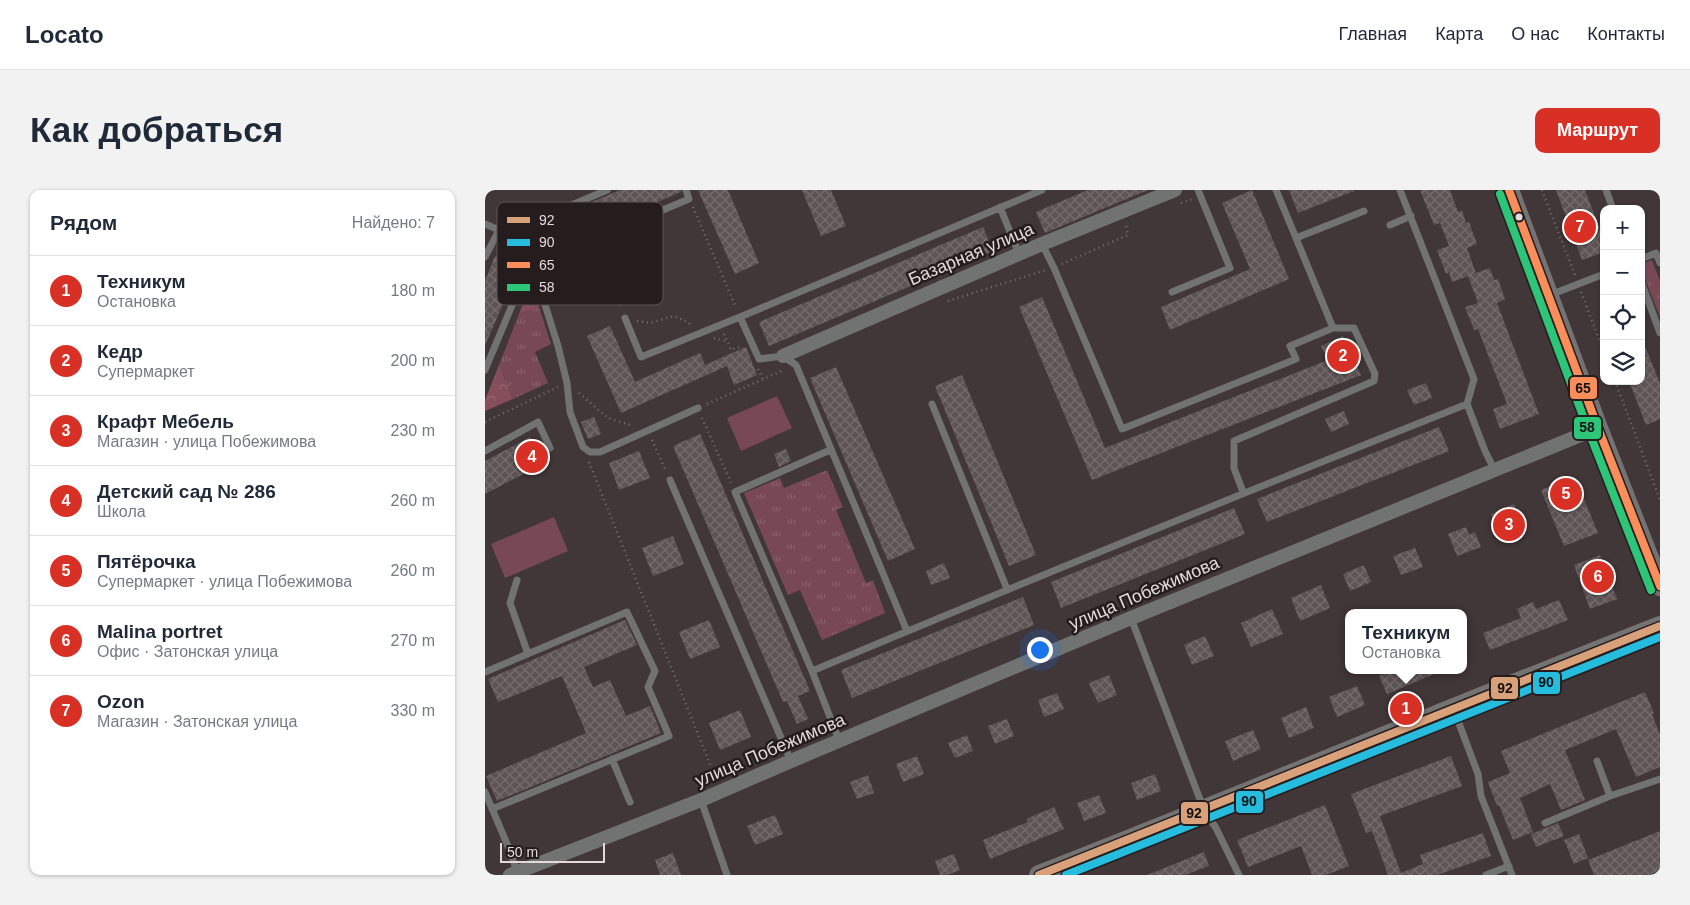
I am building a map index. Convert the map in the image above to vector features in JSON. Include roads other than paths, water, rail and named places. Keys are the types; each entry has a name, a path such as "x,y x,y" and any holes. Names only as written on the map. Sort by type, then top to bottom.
{"street":[{"name":"Базарная улица","path":"783,356 1042,244 1175,190"},
{"path":"1509,190 1550,295 1598,428 1660,586"},
{"name":"улица Побежимова","path":"513,874 701,800 1131,618 1598,428"},
{"path":"1039,875 1660,626"}],"lane":[{"path":"579,202 607,190"},
{"path":"663,210 689,199 686,190"},
{"path":"625,318 641,357 1042,190"},
{"path":"1276,190 1333,328"},
{"path":"1400,190 1474,379 1467,404 1494,469"},
{"path":"1606,190 1612,205"},
{"path":"1172,292 1231,268 1199,193"},
{"path":"1001,207 1019,254"},
{"path":"1296,238 1364,211"},
{"path":"1390,225 1411,216"},
{"path":"485,224 497,229"},
{"path":"485,257 497,234"},
{"path":"1042,244 1122,429 1296,359 1290,346 1333,328 1354,328 1375,374 1374,381 1234,441 1234,468 1243,492"},
{"path":"1645,257 1656,253 1660,263"},
{"path":"1550,295 1600,276"},
{"path":"1645,292 1660,333"},
{"path":"485,370 512,305"},
{"path":"545,305 567,383 570,412 583,447 590,452 600,452 698,408"},
{"path":"740,317 759,359 783,356 796,365 907,631"},
{"path":"932,404 1007,589"},
{"path":"812,671 1243,492 1467,404"},
{"path":"485,451 538,422 550,448"},
{"path":"831,450 735,492 812,671 839,740"},
{"path":"670,480 791,761"},
{"path":"517,580 510,603 528,654"},
{"path":"485,672 627,612 655,671 648,687 669,736 492,809"},
{"path":"1131,618 1204,810 1216,828 1239,875"},
{"path":"1453,708 1478,774 1481,796 1512,875"},
{"path":"612,760 630,802"},
{"path":"1597,761 1610,796"},
{"path":"1545,824 1610,796 1660,779"},
{"path":"485,792 510,851 513,874"},
{"path":"701,800 727,875"},
{"path":"1486,875 1509,866"}],"place":[{"name":"Ozon","path":"1580,227"},
{"name":"Кедр","path":"1343,356"},
{"name":"Детский сад № 286","path":"532,457"},
{"name":"Пятёрочка","path":"1566,494"},
{"name":"Крафт Мебель","path":"1509,525"},
{"name":"Malina portret","path":"1598,577"},
{"name":"Техникум","path":"1406,709"}]}
